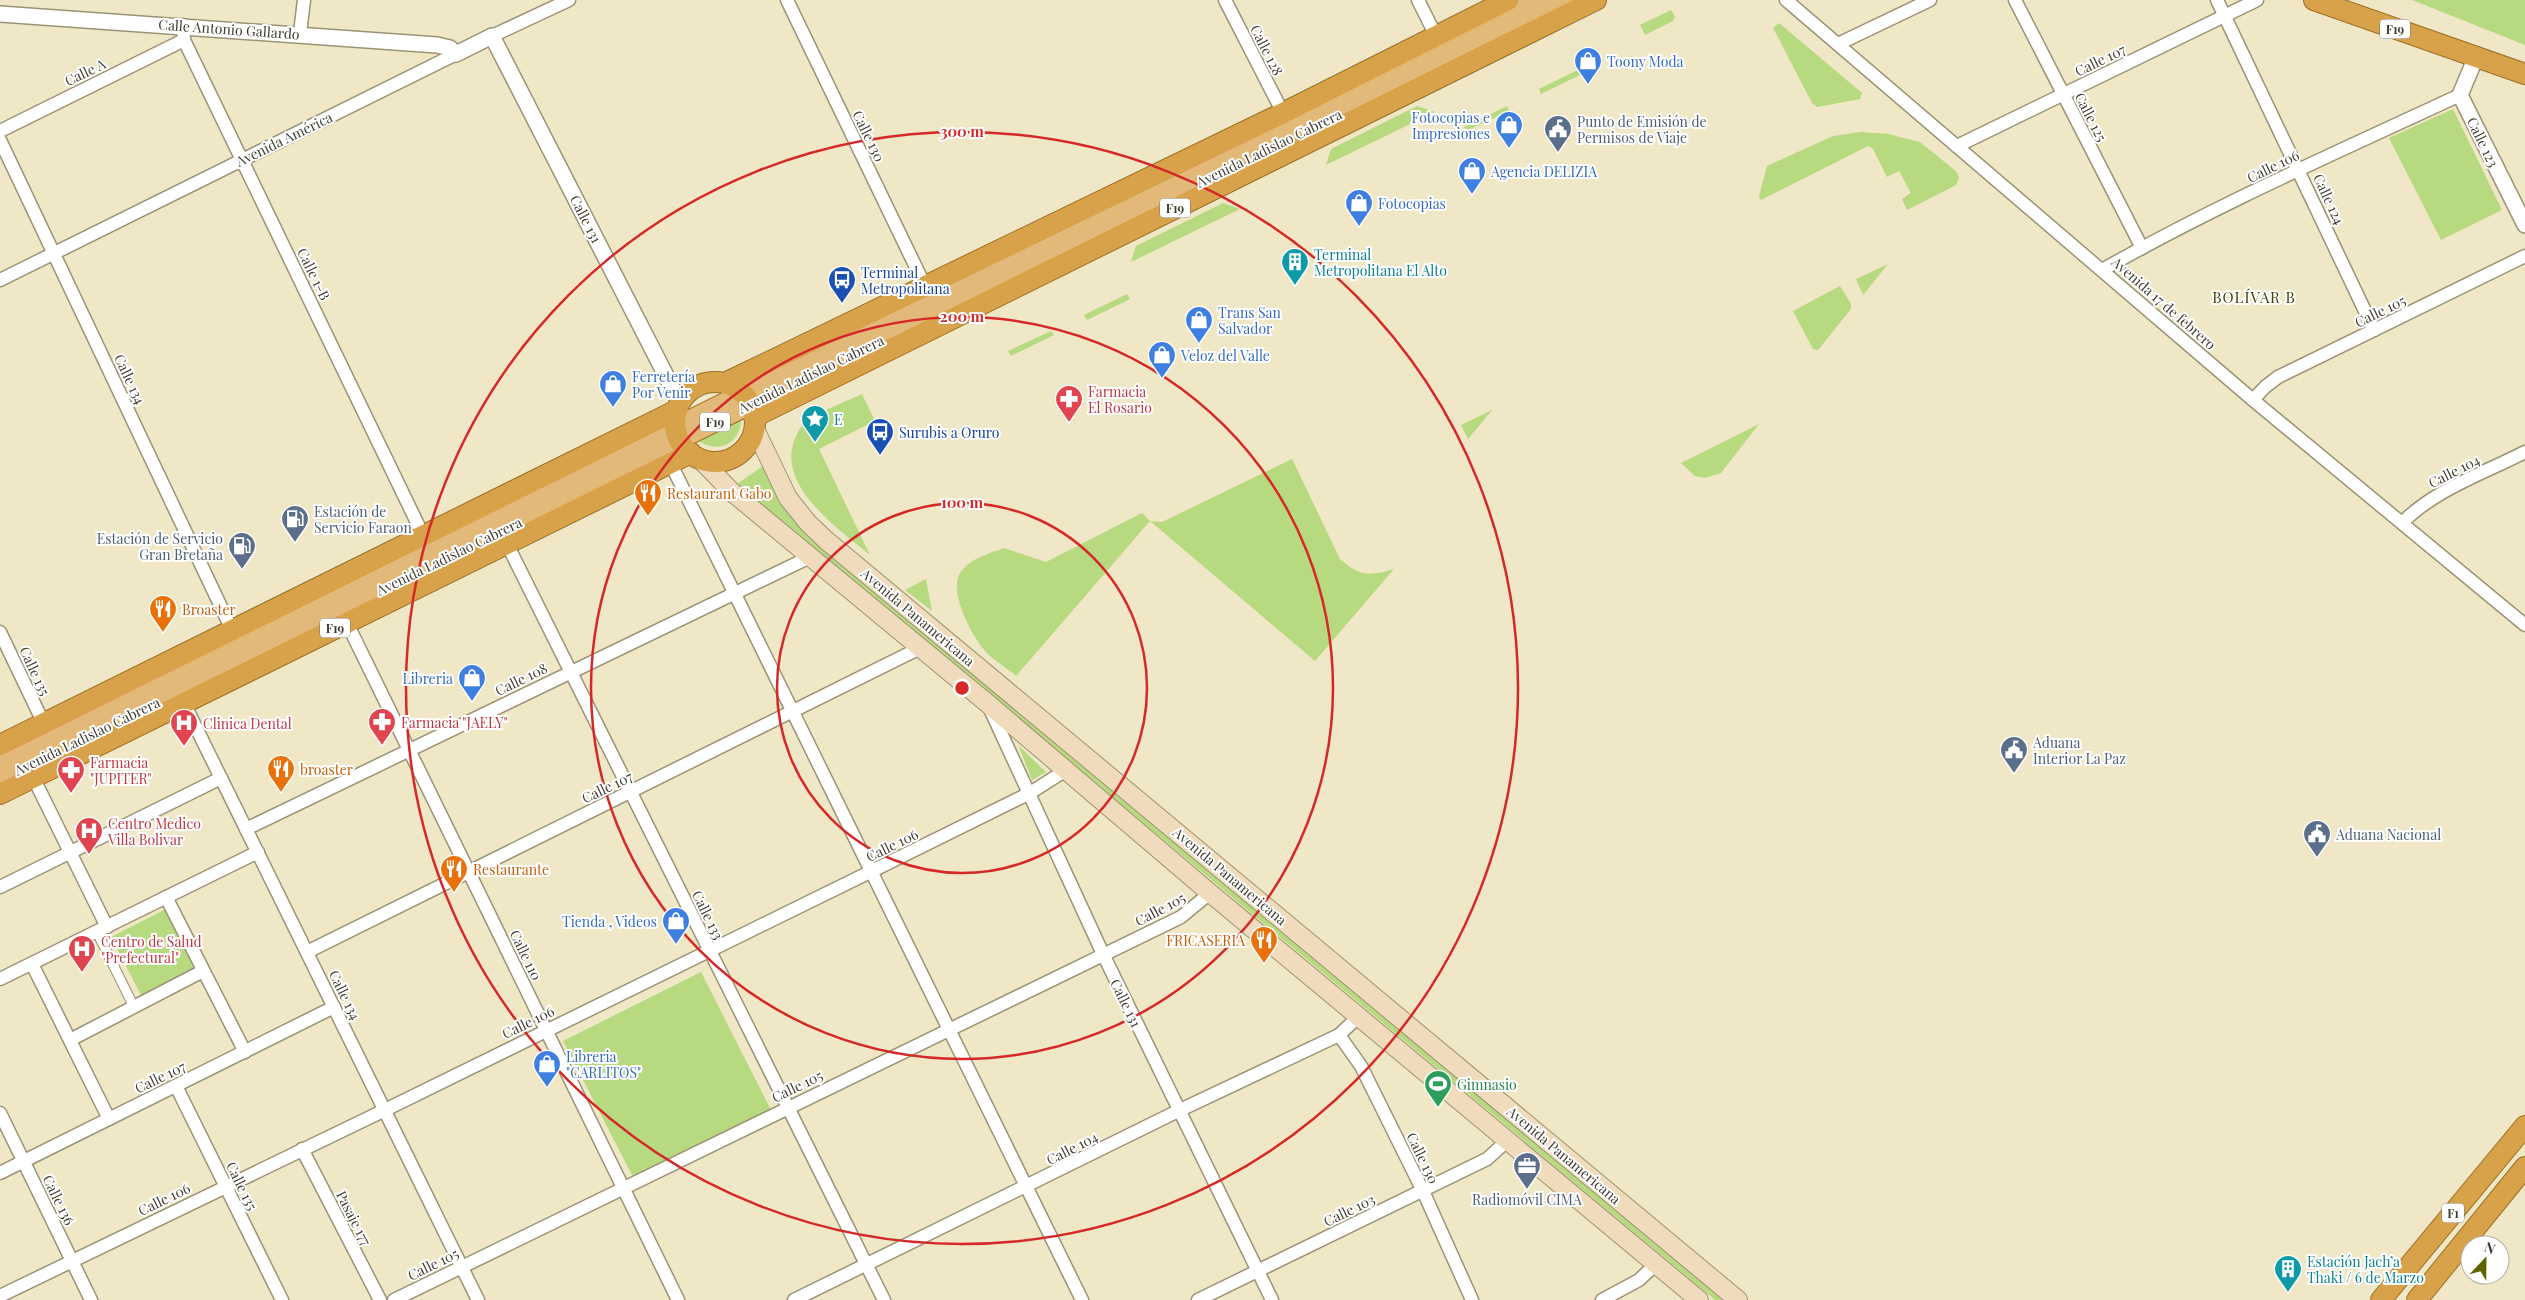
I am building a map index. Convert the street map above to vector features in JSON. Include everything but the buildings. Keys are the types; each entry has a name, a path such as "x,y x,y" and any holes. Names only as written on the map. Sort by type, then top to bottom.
{"highway":[{"name":"Avenida Ladislao Cabrera","path":"745,405 925,286 1283,113 1508,0"},
{"name":"Avenida Ladislao Cabrera","path":"745,405 1596,0"},
{"name":"F19","path":"2314,0 2525,74"},
{"name":"F19","path":"674,436 694,388 714,382 745,405"},
{"path":"674,436 714,461 730,458 749,442 745,405"},
{"name":"Avenida Ladislao Cabrera","path":"0,746 423,536 674,436"},
{"name":"Avenida Ladislao Cabrera","path":"0,794 507,544 674,436"},
{"name":"F1","path":"2381,1300 2525,1126"},
{"name":"F1","path":"2417,1300 2525,1167"}],"main road":[{"name":"Avenida Ladislao Cabrera","path":"745,405 1539,0"},
{"name":"Avenida Ladislao Cabrera","path":"0,761 674,436 745,405 1571,0"},
{"name":"Avenida Panamericana","path":"745,405 788,498 808,523 961,653 1738,1300"},
{"name":"Avenida Ladislao Cabrera","path":"0,779 674,436"},
{"name":"Avenida Panamericana","path":"674,436 732,492 987,703 1210,893 1699,1300"},
{"path":"947,670 961,653"}],"street":[{"path":"300,34 304,0"},
{"name":"Avenida América","path":"0,280 492,36 552,4 569,0"},
{"name":"Calle 130","path":"786,0 925,286"},
{"name":"Calle 128","path":"1225,0 1283,113"},
{"path":"1418,0 1436,36"},
{"name":"Avenida 17 de febrero","path":"1786,0 2253,400 2525,625"},
{"path":"1838,44 1930,0"},
{"name":"Calle 125","path":"2015,0 2142,248"},
{"name":"Calle 124","path":"2218,0 2374,330"},
{"name":"Calle 107","path":"1957,146 2257,0"},
{"name":"Calle Antonio Gallardo","path":"0,14 183,33 300,34 437,45 450,48 456,54"},
{"name":"Calle A","path":"0,131 183,33"},
{"name":"Calle 1-B","path":"183,33 423,536"},
{"name":"Calle 131","path":"492,36 674,436"},
{"path":"2460,96 2476,57"},
{"name":"Calle 106","path":"2102,270 2298,170 2460,96"},
{"name":"Calle 123","path":"2460,96 2525,225"},
{"name":"Calle 134","path":"0,140 232,630"},
{"name":"Calle 105","path":"2253,400 2278,377 2525,256"},
{"path":"674,436 735,593 1082,1300"},
{"name":"Calle 104","path":"2402,523 2416,508 2433,498 2525,452"},
{"name":"Calle 133","path":"507,544 884,1300"},
{"name":"Calle 108","path":"246,829 810,557"},
{"name":"Calle 110","path":"347,622 678,1300"},
{"name":"Calle 135","path":"0,632 44,724"},
{"name":"Calle 107","path":"307,952 920,648"},
{"name":"Calle 134","path":"184,703 478,1300"},
{"name":"Calle 131","path":"987,703 1103,954 1178,1111 1272,1300"},
{"name":"Calle 106","path":"0,1296 872,871 1030,793 1066,770"},
{"path":"33,777 71,853 134,1007"},
{"path":"0,887 221,778"},
{"path":"0,979 258,852"},
{"name":"Calle 105","path":"394,1300 1182,917 1210,893"},
{"path":"166,897 245,1052"},
{"path":"32,964 109,1119"},
{"path":"70,1040 203,971"},
{"name":"Calle 107","path":"0,1173 334,1007"},
{"name":"Calle 104","path":"794,1300 1027,1187 1178,1111 1339,1035 1358,1017"},
{"name":"Calle 130","path":"1339,1035 1361,1066 1423,1190 1472,1300"},
{"name":"Calle 135","path":"176,1086 282,1300"},
{"name":"Calle 136","path":"0,1113 91,1300"},
{"name":"Calle 103","path":"1198,1300 1487,1159 1508,1140"},
{"name":"Pasaje 177","path":"302,1149 380,1300"},
{"path":"1602,1300 1639,1280 1656,1264"}],"green space":[{"path":"2412,0 2525,0 2525,45"},
{"path":"1671,10 1675,17 1673,21 1645,35 1640,25"},
{"path":"1779,23 1862,93 1860,99 1817,107 1812,103 1773,28"},
{"path":"1582,68 1584,73 1541,94 1539,89"},
{"path":"1417,106 1435,112 1326,165 1331,149"},
{"path":"1507,106 1509,111 1466,131 1464,127"},
{"path":"2453,109 2502,210 2441,240 2389,138"},
{"path":"1861,132 1888,134 1920,142 1957,172 1959,178 1956,185 1907,210 1902,199 1911,193 1899,171 1887,177 1873,149 1868,146 1761,200 1759,196 1767,166 1833,136"},
{"path":"1223,203 1240,209 1131,262 1136,246"},
{"path":"1888,264 1863,295 1856,279"},
{"path":"1840,286 1851,304 1851,309 1818,350 1813,349 1793,311"},
{"path":"1127,294 1130,299 1087,320 1084,315"},
{"path":"1051,331 1054,335 1011,356 1008,351"},
{"path":"862,394 875,421 819,449 870,555 815,507 795,477 791,461 793,444 804,424 824,411"},
{"path":"1492,410 1468,439 1461,425"},
{"path":"741,415 741,425 738,433 727,444 711,446 703,444 695,438"},
{"path":"1759,424 1721,473 1705,478 1695,476 1681,463"},
{"path":"1292,459 1340,559 1359,572 1371,574 1394,569 1315,661 1150,521 1162,522"},
{"path":"763,466 806,531 822,549 1728,1300 1715,1300 737,484"},
{"path":"1142,513 1150,521 1016,676 984,650 966,619 958,597 958,577 967,565 982,556 1004,548 1046,562"},
{"path":"926,579 932,611 905,590"},
{"path":"1018,745 1046,772 1032,780"},
{"path":"166,909 197,969 142,997 111,937"},
{"path":"701,972 771,1110 634,1179 563,1041"}],"place":[{"name":"Toony Moda","path":"1588,85"},
{"name":"Fotocopias e Impresiones","path":"1509,149"},
{"name":"Punto de Emisión de Permisos de Viaje","path":"1558,153"},
{"name":"Agencia DELIZIA","path":"1472,195"},
{"name":"Fotocopias","path":"1359,227"},
{"name":"Terminal Metropolitana El Alto","path":"1295,286"},
{"name":"Terminal Metropolitana","path":"842,304"},
{"name":"Trans San Salvador","path":"1199,344"},
{"name":"Veloz del Valle","path":"1162,379"},
{"name":"Ferretería Por Venir","path":"613,408"},
{"name":"Farmacia El Rosario","path":"1069,423"},
{"name":"E","path":"815,443"},
{"name":"Surubis a Oruro","path":"880,456"},
{"name":"Restaurant Gabo","path":"648,517"},
{"name":"Estación de Servicio Faraon","path":"295,543"},
{"name":"Estación de Servicio Gran Bretaña","path":"242,570"},
{"name":"Broaster","path":"163,633"},
{"name":"Libreria","path":"472,702"},
{"name":"Farmacia \"JAELY\"","path":"382,746"},
{"name":"Clinica Dental","path":"184,747"},
{"name":"Aduana Interior La Paz","path":"2014,774"},
{"name":"broaster","path":"281,793"},
{"name":"Farmacia \"JUPITER\"","path":"71,794"},
{"name":"Centro Medico Villa Bolivar","path":"89,855"},
{"name":"Aduana Nacional","path":"2317,858"},
{"name":"Restaurante","path":"454,893"},
{"name":"Tienda , Videos","path":"676,945"},
{"name":"FRICASERIA","path":"1264,964"},
{"name":"Centro de Salud \"Prefectural\"","path":"82,973"},
{"name":"Libreria \"CARLITOS\"","path":"547,1088"},
{"name":"Gimnasio","path":"1438,1108"},
{"name":"Radiomóvil CIMA","path":"1527,1190"},
{"name":"Estación Jach’a Thaki / 6 de Marzo","path":"2288,1293"}],"district":[{"name":"BOLÍVAR B","path":"2254,297"}]}
